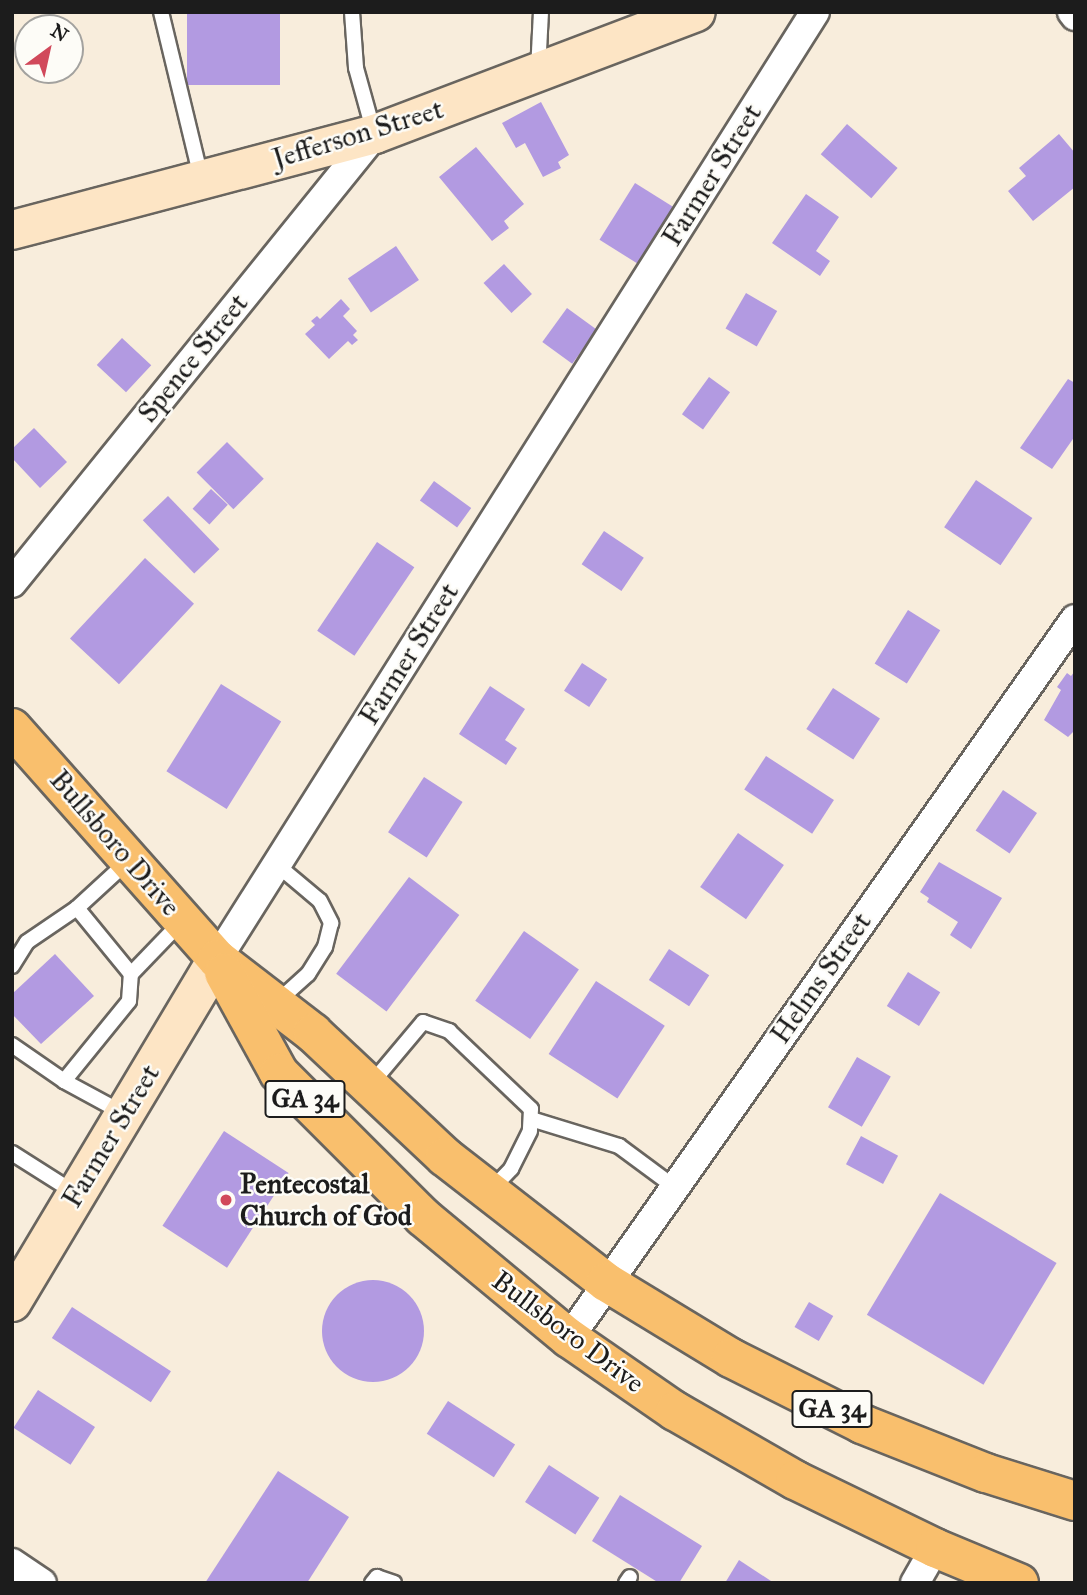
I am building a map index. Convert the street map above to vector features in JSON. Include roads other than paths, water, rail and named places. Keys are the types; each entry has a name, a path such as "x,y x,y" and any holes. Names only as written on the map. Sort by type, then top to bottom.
{"main road":[{"name":"Bullsboro Drive","path":"12,728 130,859 263,1014 370,1085 445,1157 606,1282 731,1358 862,1424 986,1473 1075,1501"},
{"name":"Bullsboro Drive","path":"263,1014 279,1073 423,1217 569,1338 727,1443 935,1548 1019,1583"}],"street":[{"name":"Farmer Street","path":"12,1301 276,864 815,12"},
{"name":"Jefferson Street","path":"12,230 375,134 686,14"},
{"name":"Spence Street","path":"12,583 375,134"},
{"name":"Helms Street","path":"569,1338 673,1186 1075,619"},
{"path":"915,1583 935,1548"},
{"path":"12,1563 42,1583"}],"lane":[{"path":"161,12 201,179"},
{"path":"352,12 356,68 375,134"},
{"path":"538,72 541,12"},
{"path":"12,966 27,942 77,908 130,859"},
{"path":"263,1014 308,974 326,947 331,923 320,901 276,864"},
{"path":"77,908 131,974"},
{"path":"64,1081 129,1001 131,974 183,921"},
{"path":"370,1085 423,1022 449,1031 531,1109 530,1131 511,1169 490,1192"},
{"path":"12,1045 64,1081 124,1114"},
{"path":"531,1119 619,1146 673,1186"},
{"path":"12,1153 76,1194"},
{"path":"372,1583 377,1577 394,1583"}],"place":[{"name":"Pentecostal Church of God","path":"226,1200"}]}
